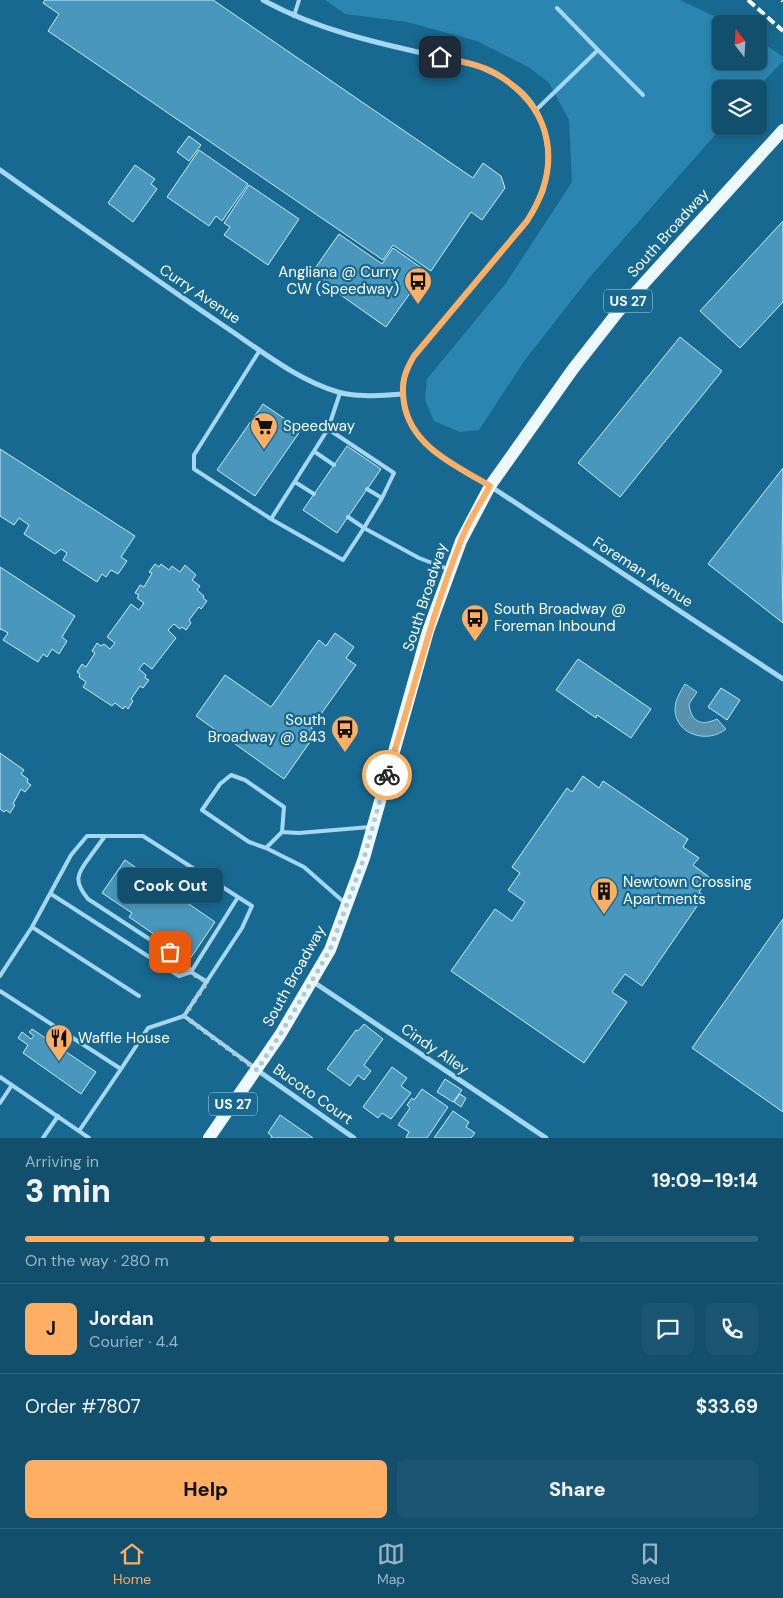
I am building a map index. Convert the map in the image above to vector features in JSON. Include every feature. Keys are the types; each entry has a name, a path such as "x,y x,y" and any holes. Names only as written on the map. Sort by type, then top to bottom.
{"main road":[{"name":"South Broadway","path":"209,1138 280,1035 330,950 347,905 372,827 428,631 460,541 490,486 573,369 617,313 783,130"}],"street":[{"path":"263,0 294,16 352,35 475,65 494,72 518,88 530,101 540,118 546,140 548,159 543,190 537,205 527,221 414,356 402,380 403,394"},
{"name":"Curry Avenue","path":"0,170 165,286 287,368 323,387 340,393 358,395 403,394"},
{"name":"Foreman Avenue","path":"403,394 404,407 415,433 429,448 490,486 783,679"},
{"name":"Cindy Alley","path":"311,980 546,1138"},
{"name":"Bucoto Court","path":"257,1070 354,1138"}],"lane":[{"path":"294,16 299,0"},
{"path":"558,8 643,95"},
{"path":"536,110 598,50"},
{"path":"260,350 194,455 194,468 271,519 343,560 382,498 394,473 328,429"},
{"path":"271,519 328,429 340,393"},
{"path":"315,452 334,465"},
{"path":"295,482 314,494"},
{"path":"367,489 382,498"},
{"path":"348,517 364,528 419,558 450,570"},
{"path":"266,848 282,832 284,807 244,780 231,775 220,784 202,810 249,842 266,848 304,867 347,905"},
{"path":"282,832 299,833 372,827"},
{"path":"0,976 32,927 71,855 87,836 143,836 252,906 242,928 184,1016 148,1028 79,1131"},
{"path":"105,836 79,872 79,884 82,892 88,899 186,963 190,972 207,982"},
{"path":"51,894 179,976 190,972 238,897"},
{"path":"32,927 140,996"},
{"path":"0,991 121,1069"},
{"path":"184,1016 257,1070"},
{"path":"0,1077 89,1138"},
{"path":"0,1103 12,1085"},
{"path":"42,1138 58,1116"}],"shaded area":[{"path":"325,0 680,0 712,15 712,70 768,70 768,46 783,57 783,61 765,80 712,80 712,135 715,135 589,278 525,360 479,430 460,432 434,421 425,400 427,379 506,283 572,182 569,120 549,83 530,68 477,41 407,22 345,14"},
{"path":"685,684 697,692 689,704 694,718 701,722 717,719 726,729 719,734 702,736 687,731 681,726 677,719 675,706"}],"building":[{"path":"45,0 213,0 473,178 483,163 501,176 505,188 482,220 471,212 431,271 393,245 383,260 48,31 59,14 43,3"},
{"path":"189,136 201,145 189,161 177,152"},
{"path":"199,150 248,184 222,221 216,216 209,226 167,197"},
{"path":"135,165 155,179 151,184 157,189 133,222 108,203"},
{"path":"249,185 299,219 268,265 224,235 230,227 224,223"},
{"path":"783,221 783,302 740,348 700,311"},
{"path":"339,234 382,264 393,248 426,271 386,327 311,274"},
{"path":"680,337 722,371 620,497 578,463"},
{"path":"263,404 301,430 255,496 217,470"},
{"path":"347,446 381,469 337,533 303,510"},
{"path":"0,449 135,536 121,557 127,561 118,574 111,570 106,577 102,574 97,582 63,560 67,553 61,549 55,554 24,534 29,525 19,518 14,525 0,516"},
{"path":"783,468 782,565 783,623 708,564"},
{"path":"155,564 159,567 161,564 169,570 172,566 180,572 185,565 196,575 192,580 200,586 197,590 207,601 201,609 199,607 189,620 191,623 186,630 182,627 180,629 174,624 168,630 176,638 152,669 144,663 139,669 146,675 145,678 149,680 143,688 140,686 131,699 133,701 128,709 125,706 123,709 115,703 112,706 83,687 86,682 79,677 80,674 77,672 82,664 86,667 95,653 92,651 97,643 101,646 104,644 110,649 115,643 107,637 131,604 139,610 144,603 137,598 139,595 135,593 140,585 144,587 152,573 149,572"},
{"path":"0,567 75,616 62,637 67,641 59,654 52,649 47,657 43,654 38,662 3,640 8,633 0,630"},
{"path":"335,633 354,647 346,658 356,665 311,728 317,732 284,779 196,716 225,675 271,707 319,640 326,646"},
{"path":"578,659 651,709 631,738 597,715 596,718 556,690"},
{"path":"721,688 740,700 727,720 708,707"},
{"path":"0,753 24,770 21,774 28,779 27,782 31,785 25,792 21,789 10,813 0,809"},
{"name":"Newtown Crossing Apartments","path":"583,776 599,788 603,781 688,839 683,847 699,858 693,865 709,877 699,892 704,896 642,986 625,974 612,992 627,1002 584,1063 451,971 495,909 512,921 525,902 508,890 520,873 512,867 567,788 572,792"},
{"path":"125,860 215,922 190,959 129,917 132,913 102,893"},
{"name":"Newtown Crossing Apartments","path":"783,919 783,1112 692,1048"},
{"path":"364,1024 383,1039 364,1065 371,1071 364,1080 358,1075 350,1086 327,1069 356,1030 358,1031"},
{"name":"Waffle House","path":"32,1029 96,1072 81,1094 23,1053 28,1045 18,1038 22,1032 31,1039 34,1036 29,1032"},
{"path":"392,1067 407,1078 401,1086 411,1093 391,1119 382,1113 378,1118 363,1107"},
{"path":"445,1079 462,1090 453,1102 437,1092"},
{"path":"422,1089 448,1107 427,1138 407,1138 409,1132 398,1125 410,1108 407,1105 412,1098 414,1100"},
{"path":"460,1094 466,1098 461,1107 454,1102"},
{"path":"453,1111 469,1122 466,1127 475,1133 471,1138 434,1138"},
{"path":"280,1115 313,1138 271,1138 272,1136 268,1133"}],"railway":[{"path":"748,0 783,31"}],"way so far":[{"path":"170,952 186,963 190,972 207,982 184,1016 257,1070 330,950 364,858 387,775"}],"place":[{"name":"Angliana @ Curry CW (Speedway)","path":"418,305"},
{"name":"Speedway","path":"264,450"},
{"name":"South Broadway @ Foreman Inbound","path":"475,642"},
{"name":"South Broadway @ 843","path":"345,753"},
{"name":"Newtown Crossing Apartments","path":"604,915"},
{"name":"Cook Out","path":"170,952"},
{"name":"Waffle House","path":"59,1062"}],"route":[{"path":"387,775 400,736 428,631 460,541 490,486 429,448 415,433 404,407 402,380 414,356 527,221 537,205 547,175 546,140 540,118 530,101 518,88 494,72 475,65 440,57"}]}
